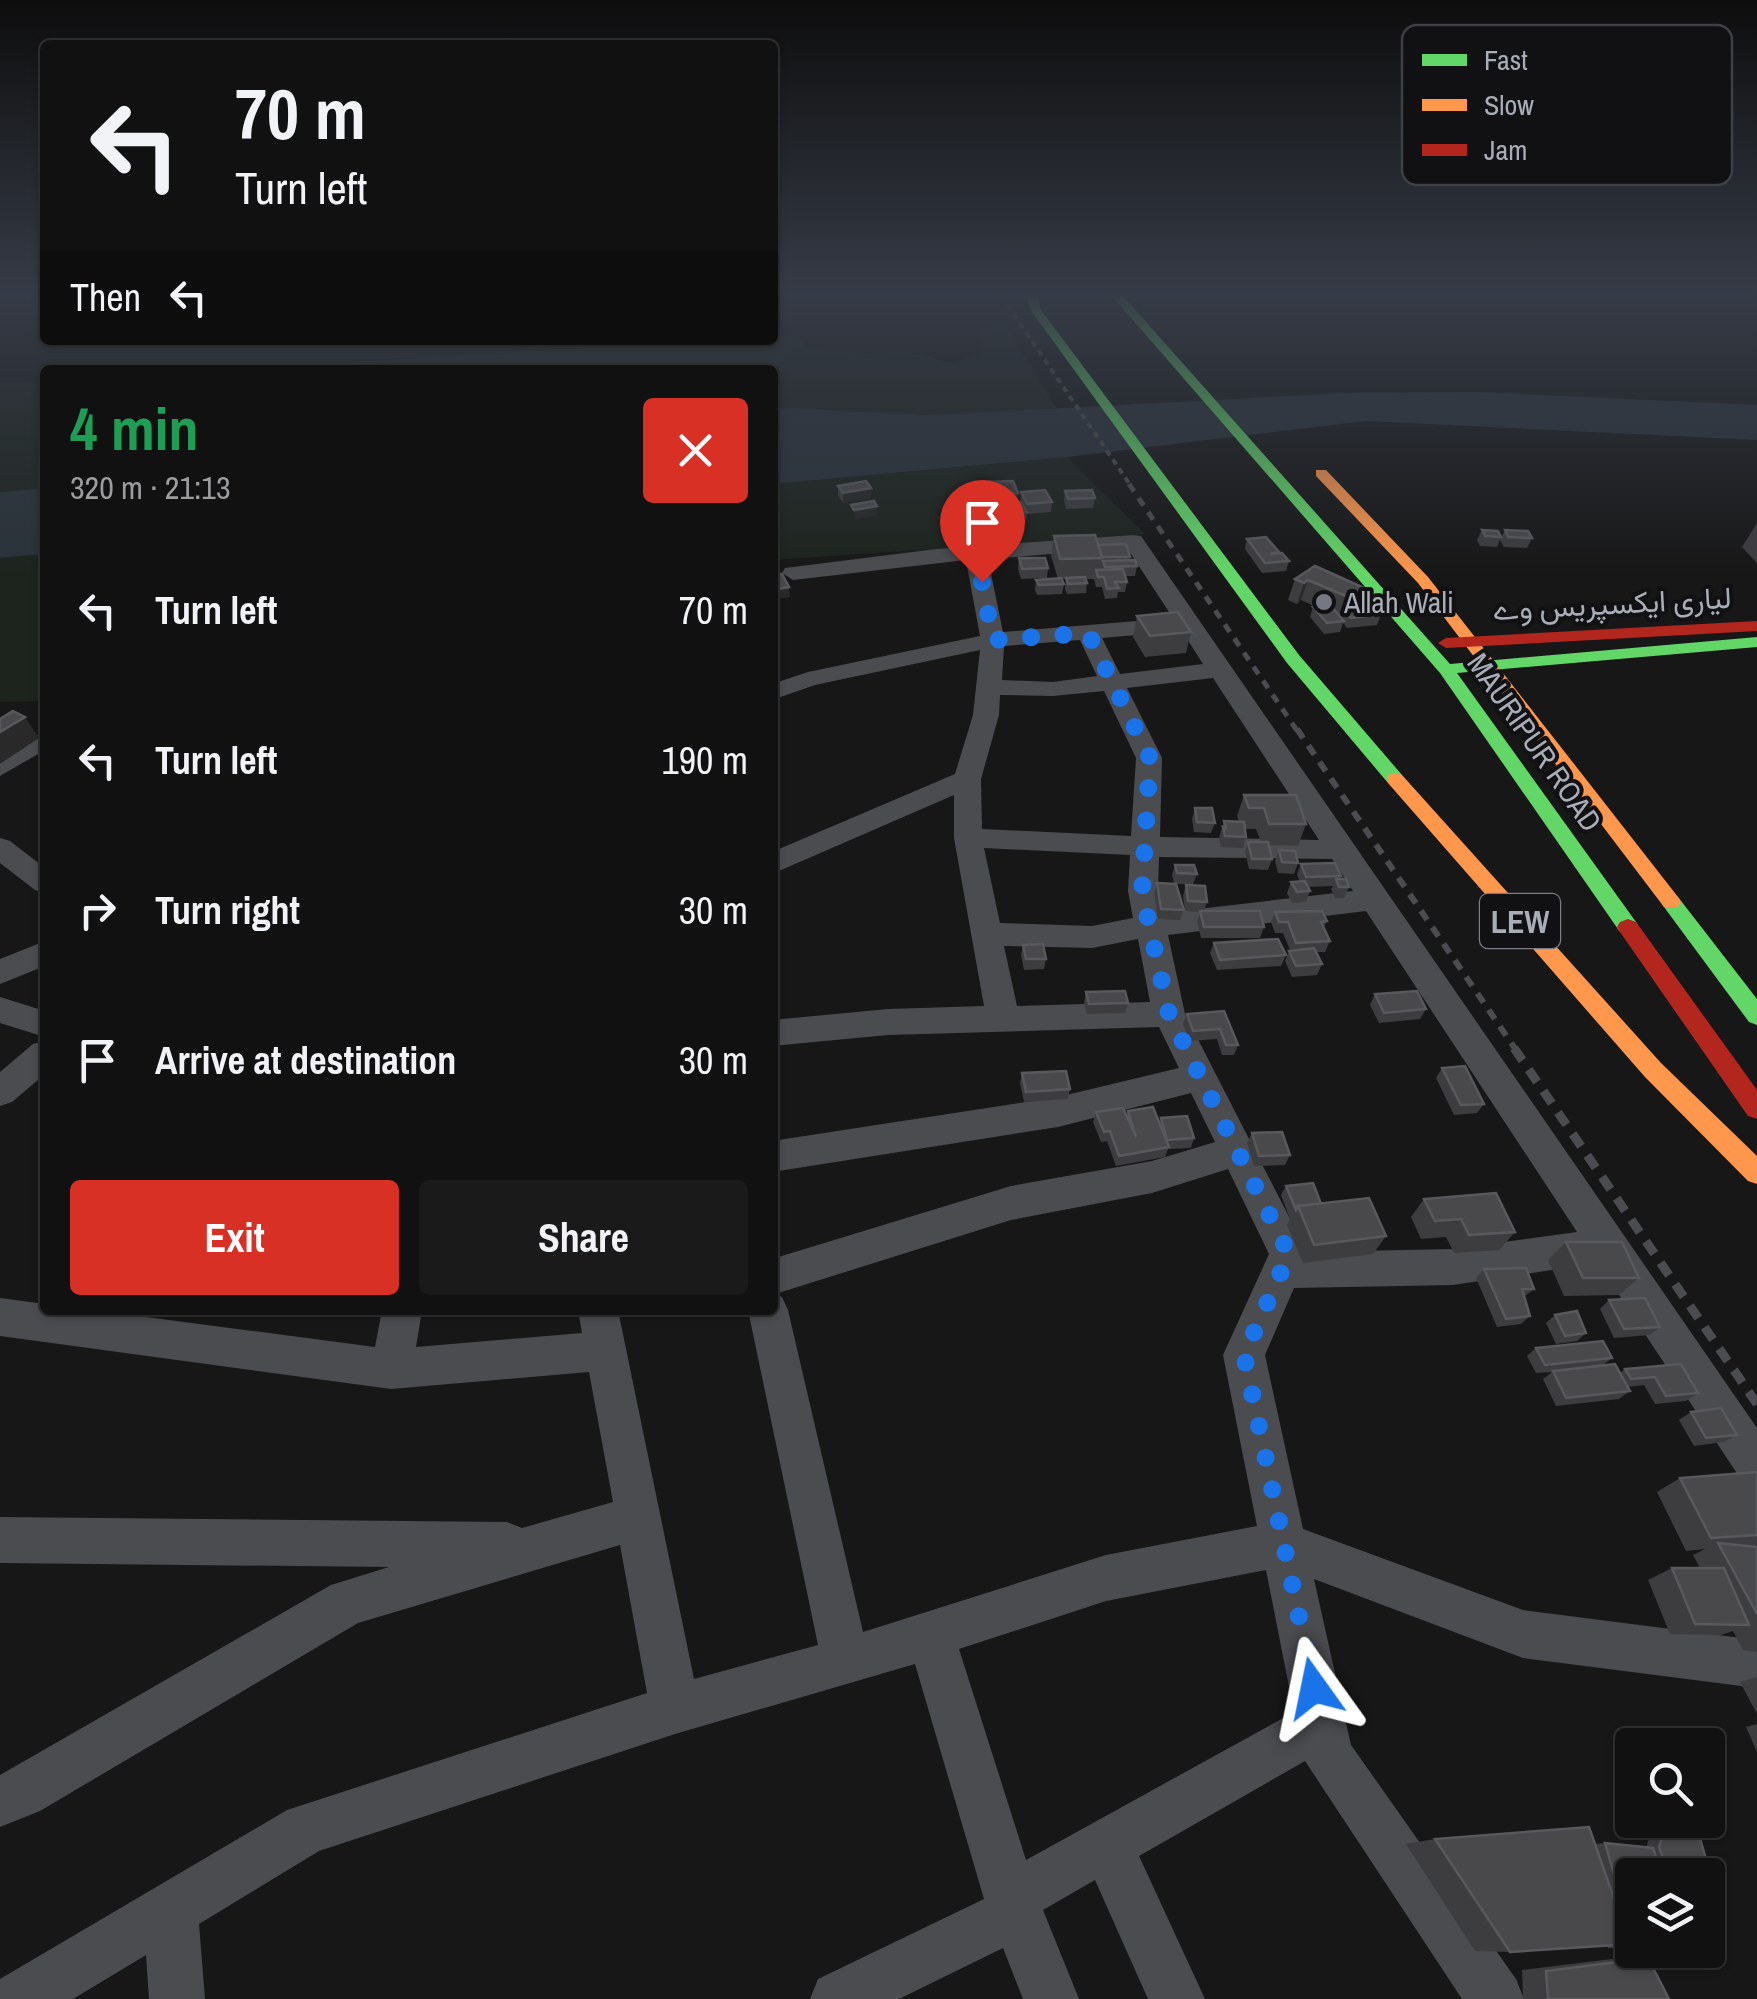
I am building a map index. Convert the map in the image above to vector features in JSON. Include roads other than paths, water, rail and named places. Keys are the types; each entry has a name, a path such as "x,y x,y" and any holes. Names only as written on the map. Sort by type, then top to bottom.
{"main road":[{"name":"LEW","path":"1095,389 1294,659 1430,821 1653,1070 1757,1174"},
{"name":"MAURIPUR ROAD","path":"1200,389 1446,668 1757,1109"},
{"name":"MAURIPUR ROAD","path":"1303,454 1423,580 1491,664 1757,1016"},
{"name":"لیاری ایکسپریس وے","path":"1427,644 1753,641"},
{"path":"1446,668 1753,641"}],"street":[{"path":"793,573 1133,541 1757,1466"},
{"path":"976,553 993,640 986,715 967,779 968,838 1003,1018"},
{"path":"778,690 808,678 993,640 1188,624"},
{"path":"1088,633 1150,758 1142,892 1169,1014 1289,1254 1244,1355 1328,1756 1496,1999"},
{"path":"988,687 1053,689 1218,670"},
{"path":"0,767 37,743"},
{"path":"778,861 967,779"},
{"path":"968,838 1243,851 1340,849"},
{"path":"0,848 40,879"},
{"path":"986,934 1092,938 1150,926 1373,899"},
{"path":"0,972 40,956"},
{"path":"0,1010 40,1022"},
{"path":"778,1032 888,1022 1169,1014"},
{"path":"0,1092 40,1058"},
{"path":"778,1156 1058,1112 1200,1077"},
{"path":"778,1275 1011,1203 1152,1177 1238,1151"},
{"path":"1282,1270 1453,1267 1607,1245"},
{"path":"391,1369 401,1315"},
{"path":"769,1315 846,1662"},
{"path":"0,1317 391,1369 603,1331 674,1709"},
{"path":"0,1801 22,1793 348,1602 638,1517"},
{"path":"0,1540 542,1546"},
{"path":"20,1999 306,1829 674,1709 846,1662 1106,1578 1283,1544 1523,1634 1757,1664"},
{"path":"930,1634 1014,1905 1051,1999"},
{"path":"838,1999 1014,1905 1106,1845 1321,1724"},
{"path":"1106,1845 1177,1999"},
{"path":"170,1910 177,1999"}],"railway":[{"path":"1065,389 1131,486"},
{"path":"1129,484 1298,732"},
{"path":"1297,729 1516,1050"},
{"path":"1514,1048 1757,1404"}],"place":[{"name":"Allah Wali","path":"1324,602"}]}
